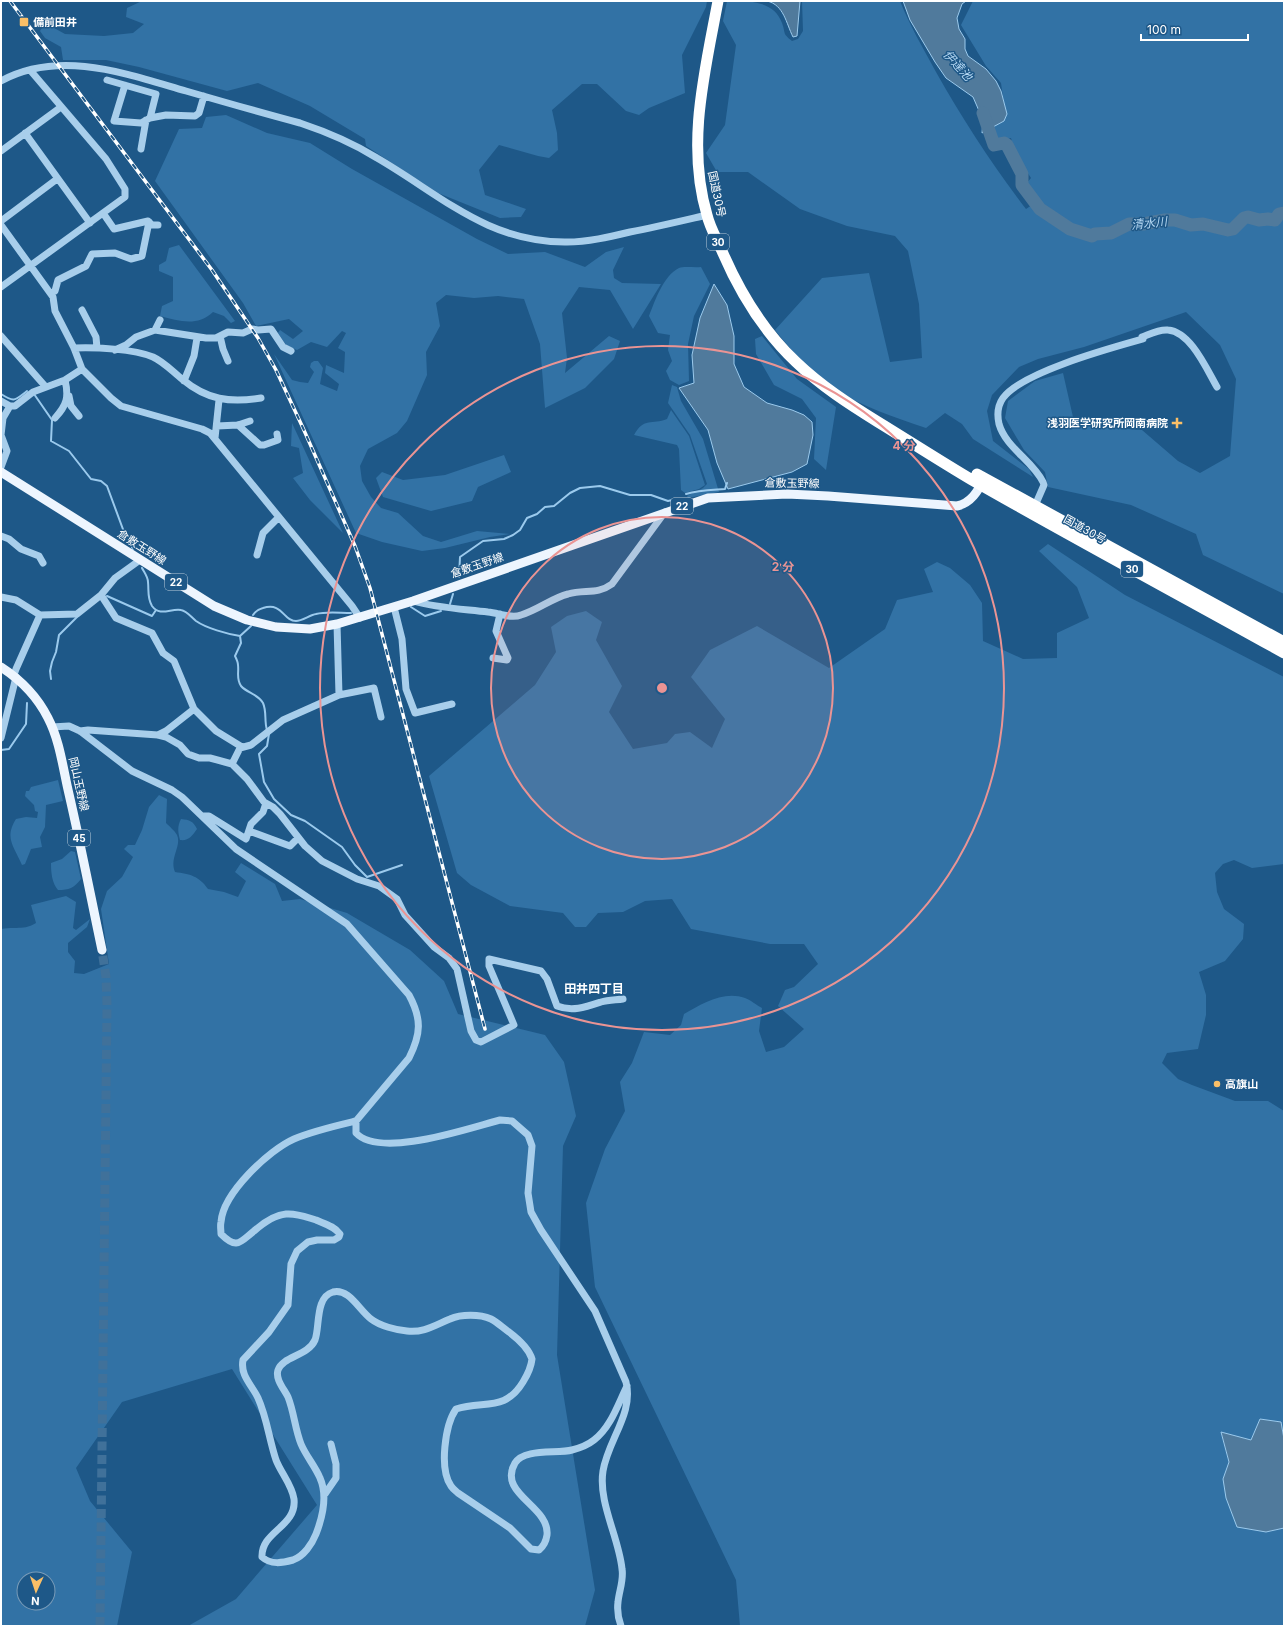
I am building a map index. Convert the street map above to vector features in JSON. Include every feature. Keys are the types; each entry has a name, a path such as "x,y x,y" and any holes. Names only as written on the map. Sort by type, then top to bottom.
{"highway":[{"name":"国道30号","path":"718,1 699,106 698,130 700,177 707,215 741,291 747,303 776,341 815,380 835,395 937,460 982,481 1284,653"},
{"name":"国道30号","path":"1033,510 1284,642"}],"main road":[{"name":"倉敷玉野線","path":"1,472 214,606 247,620 276,626 298,628 310,628 337,624 360,618 413,601 708,498 779,495 828,496 957,506 963,505 969,501 982,481"},
{"name":"岡山玉野線","path":"1,667 15,676 27,687 52,727 70,796 102,950"}],"street":[{"path":"1,81 30,70 55,66 101,68 300,124 341,138 378,158 468,216 485,225 520,237 551,241 584,241 707,215"},
{"path":"1,288 125,197 125,189 106,159 30,70"},
{"path":"107,80 156,94 141,149"},
{"path":"125,85 114,121 141,123 148,119 166,115 195,116 199,113 204,96"},
{"path":"1,151 61,107"},
{"path":"25,133 90,223"},
{"path":"1,221 57,179"},
{"path":"103,213 114,229 149,222 152,225 158,225"},
{"path":"51,293 55,291 58,280 86,266 92,254 115,253 131,258 142,256 149,222"},
{"path":"1,225 51,293 55,311 74,348 82,369 121,406 202,429 210,433 352,606 360,618"},
{"path":"82,310 96,337 97,348"},
{"path":"155,330 160,320"},
{"path":"114,350 126,345 136,337 155,330 179,333 197,338 216,338 228,332 243,333 252,329 271,329 283,347 291,351"},
{"path":"1033,510 1044,486 1043,482 1003,435 999,423 998,414 1000,405 1004,397 1012,390 1034,377 1057,367 1143,339 1142,337 1159,330 1170,330 1189,342 1217,387"},
{"path":"1,336 44,386"},
{"path":"220,336 228,361"},
{"path":"184,381 194,356 197,338"},
{"path":"74,348 97,348 152,357 162,362 190,386 219,400 234,401 262,398"},
{"path":"1,401 10,406 15,406 33,392 44,386 65,380 82,369"},
{"path":"65,380 71,406 79,416"},
{"path":"55,418 62,410 68,392"},
{"path":"214,438 217,426 219,400"},
{"path":"1,467 7,452 1,435 3,418 10,406"},
{"path":"217,426 238,425 250,421"},
{"path":"238,425 260,444 264,445 278,440 277,434"},
{"path":"413,601 436,606 520,616 573,592 595,592 604,590 612,584 665,512"},
{"path":"257,555 263,533 279,517"},
{"path":"1,536 9,539 21,549 39,556 43,563"},
{"path":"1,597 16,600 40,615 77,614 101,594 115,578 140,560"},
{"path":"101,594 116,618 152,633 163,653 174,661 194,709 216,731 242,747"},
{"path":"394,607 402,639 406,689 415,713 452,704"},
{"path":"493,658 506,660 508,658 496,631 500,614"},
{"path":"1,738 16,669 40,615"},
{"path":"337,624 339,695"},
{"path":"232,764 240,748 251,745 283,720 339,695 374,688 381,717"},
{"path":"158,735 166,731 194,709"},
{"path":"52,727 69,726 80,731 132,771 177,793 236,849 347,924 409,995 416,1007 419,1025 415,1046 409,1058 356,1121 293,1140 258,1163 230,1198 221,1221 221,1234 228,1241 234,1243 245,1240 254,1231 273,1218 286,1214 302,1215 330,1226 340,1234 339,1237 334,1240 317,1240 308,1242 297,1251 291,1264 288,1305 269,1332 243,1360 243,1374 258,1397 265,1415 276,1460 293,1494 294,1501 294,1510 286,1523 268,1539 262,1550 262,1557 266,1561 274,1563 284,1563 299,1557 307,1550 314,1539 322,1518 325,1494 320,1478 306,1456 300,1442 292,1408 278,1378 278,1370 282,1364 305,1352 311,1347 316,1339 319,1315 324,1298 328,1294 334,1292 347,1294 371,1319 407,1331 421,1332 457,1316 476,1316 491,1319 513,1335 527,1350 532,1359 528,1373 518,1390 510,1398 490,1404 467,1406 456,1409 449,1422 446,1437 446,1465 451,1486 458,1493 510,1528 531,1550 539,1550 543,1547 547,1540 548,1528 536,1510 515,1488 511,1474 514,1465 517,1460 529,1454 572,1450 594,1440 607,1427 627,1386"},
{"path":"80,731 88,730 158,735 166,737 180,745 188,754 199,758 210,758 232,764 247,779 264,802 273,807 280,814 305,846 322,861 357,879 379,886 397,899 405,915 418,931 434,947 449,958 457,969 471,1031 476,1040 481,1042 514,1025 489,966 489,959 541,971 547,979 557,1006 563,1008 573,1009 623,999"},
{"path":"202,816 209,816 246,839 251,824 263,812 266,803"},
{"path":"249,832 290,846 298,838"},
{"path":"356,1121 356,1133 361,1138 387,1143 409,1143 421,1141 500,1120 512,1122 528,1134 532,1146 528,1193 531,1212 541,1230 595,1311 629,1392 628,1405 606,1459 602,1479 605,1499 623,1572 618,1602 618,1618 621,1626"},
{"path":"325,1494 336,1478 336,1464 331,1444"}],"shaded area":[{"path":"142,1 707,1 706,7 682,55 685,93 649,108 639,115 626,111 597,84 582,84 552,110 557,133 558,150 549,158 499,145 479,170 485,195 526,209 521,217 500,218 438,193 366,146 365,139 310,106 258,83 227,91 139,67 106,60 63,60 61,47 45,38 40,31 45,23 65,34 104,36 133,33 144,24 126,17 127,8"},
{"path":"727,1 752,2 767,6 778,15 785,35 792,41 798,39 803,31 802,1 900,1 917,37 957,108 990,159 1026,209 1035,203 1033,194 1025,185 1031,178 1016,155 1011,138 997,142 993,121 1004,104 1001,83 986,66 961,25 973,1 1284,1 1284,594 1203,555 1196,534 1131,505 1048,487 1045,472 1024,450 1005,418 1008,401 1035,381 1063,373 1073,417 1099,427 1142,430 1178,461 1200,473 1230,456 1236,379 1220,345 1186,312 1084,347 1038,359 1019,367 992,395 987,411 993,441 1029,469 1033,477 973,439 962,424 945,413 926,428 890,416 844,395 817,376 802,361 775,330 822,278 869,273 890,362 922,358 919,304 908,251 895,236 847,226 800,209 748,172 717,172 706,153 725,125 736,45 723,21"},
{"path":"226,115 267,133 310,143 352,169 477,239 508,254 545,252 585,267 606,252 624,247 613,270 614,278 622,283 661,284 633,329 610,290 579,287 562,313 567,358 565,373 609,336 620,341 614,359 585,388 545,408 540,344 524,299 498,296 474,298 446,295 436,303 440,326 426,352 427,375 407,421 397,433 368,449 360,466 362,481 371,497 381,508 398,513 423,536 441,542 477,531 510,534 490,537 445,548 422,551 382,542 356,533 274,354 292,380 300,382 308,383 314,372 310,367 311,363 318,361 323,368 320,384 337,391 339,384 325,373 326,365 344,373 345,352 338,348 346,333 342,331 327,347 311,342 297,350 286,345 278,333 280,330 293,339 303,331 289,319 256,326 243,303 155,181 179,129 202,128 206,117"},
{"path":"179,245 235,321 231,323 224,316 213,312 201,320 188,322 160,316 162,306 173,301 173,277 159,271 159,265 166,261 169,248"},
{"path":"681,267 701,267 710,284 694,316 688,344 689,381 679,385 670,380 666,371 672,361 668,350 670,335 658,333 649,316 660,289 673,272"},
{"path":"762,336 797,379 836,407 826,470 814,459 816,418 802,399 774,385 756,354 755,339"},
{"path":"672,385 677,387 681,401 703,439 719,492 688,498 687,496 703,488 707,484 690,435 668,403"},
{"path":"671,410 689,436 705,485 699,489 685,493 681,490 679,449 677,445 634,435 641,426 649,422 667,419"},
{"path":"292,423 343,533 310,500 293,478 303,473 299,448 291,446"},
{"path":"504,455 511,472 478,487 472,501 431,511 383,497 376,478 382,472 403,480 445,475"},
{"path":"1048,544 1125,595 1284,677 1284,864 1252,868 1234,860 1223,864 1215,873 1217,892 1224,909 1244,924 1243,939 1225,961 1199,972 1206,995 1206,1015 1198,1049 1167,1053 1162,1063 1178,1079 1192,1085 1235,1101 1268,1101 1284,1111 1284,1439 1281,1422 1260,1420 1251,1440 1221,1433 1229,1463 1223,1479 1266,1532 1284,1528 1284,1626 740,1626 736,1580 595,1287 586,1203 605,1149 625,1111 620,1082 632,1063 644,1032 670,1035 681,1025 684,1014 713,999 737,996 747,999 762,1008 759,1031 766,1052 784,1047 804,1029 778,1006 785,990 794,987 818,964 804,944 770,944 691,929 672,899 645,901 623,912 598,913 586,927 575,927 563,913 510,906 471,885 457,873 429,776 535,685 556,652 551,627 567,616 586,611 602,622 596,640 622,686 609,712 633,749 667,743 675,734 690,732 712,748 725,719 691,677 710,650 757,626 829,668 885,629 897,600 933,592 924,569 937,562 950,568 970,585 982,603 983,641 1023,659 1057,658 1057,633 1089,618 1077,587 1039,551"},
{"path":"58,780 63,801 46,805 45,827 40,837 42,847 31,849 25,864 22,865 13,847 11,837 12,826 16,819 26,817 37,818 38,812 35,811 34,805 25,796 26,791 29,791 31,787"},
{"path":"159,795 167,799 166,823 176,833 178,839 173,862 175,872 198,878 208,889 224,892 238,897 246,881 235,872 241,863 275,884 282,901 300,899 347,913 410,950 444,981 458,1014 545,1035 564,1062 576,1116 563,1146 557,1355 595,1590 585,1626 188,1626 236,1599 317,1505 232,1369 122,1402 76,1468 90,1501 132,1552 117,1626 1,1626 1,929 23,928 36,923 31,905 66,896 76,902 73,928 76,930 90,919 87,927 68,943 68,952 75,961 74,973 84,974 109,964 101,909 107,891 122,877 133,857 124,849 128,845 135,845 142,830 149,807"},
{"path":"181,819 191,821 197,829 192,836 186,840 180,840 179,837 178,827"},
{"path":"71,851 75,852 81,879 71,888 58,890 52,878 51,863 62,859"}],"water":[{"path":"767,1 800,1 797,36 793,37 781,10 773,3"},
{"name":"伊達池","path":"903,1 966,1 962,4 957,18 959,29 965,39 965,49 968,56 986,69 996,81 1001,91 1007,114 1004,121 982,133 983,120 973,97 946,78 910,20"},
{"path":"714,284 727,305 734,336 734,364 744,387 767,403 804,415 812,422 813,435 807,464 792,472 728,489 717,463 708,430 679,388 694,383 692,355 700,318"},
{"path":"1260,1419 1281,1422 1284,1439 1284,1528 1266,1532 1237,1527 1226,1498 1223,1479 1229,1462 1221,1432 1251,1440"}],"waterway":[{"name":"清水川","path":"983,113 994,145 1004,143 1007,145 1022,174 1022,185 1040,209 1070,229 1092,236 1095,234 1111,233 1129,224 1143,224 1165,220 1175,220 1191,225 1203,224 1228,230 1233,229 1244,218 1248,217 1259,220 1275,220 1279,214 1284,213"},
{"path":"1,394 9,399 15,399 27,391"},
{"path":"34,394 52,420 51,441 69,451 91,479 101,481 107,486 124,532 133,549"},
{"path":"686,494 725,489 727,483"},
{"path":"459,577 460,557 483,541 504,539 513,535 520,530 527,518 537,514 545,507 554,506 570,493 580,488 600,486 630,495 651,495 668,501 676,499"},
{"path":"142,568 148,580 149,600 155,609 162,612 177,610 183,611 205,626 240,636 241,643 235,656 238,664 239,680 243,688 263,703 267,730"},
{"path":"450,604 453,594"},
{"path":"107,596 152,616 156,610"},
{"path":"253,615 260,609 270,607 279,609 288,618 296,621 320,613 351,613"},
{"path":"411,607 425,616 441,611"},
{"path":"51,679 50,671 56,652 59,635 78,616"},
{"path":"240,636 251,626"},
{"path":"1,750 9,749 26,724 27,703"},
{"path":"269,734 267,746 259,754 264,782 274,799 291,815 305,821 342,847 355,865 367,877 402,865"}],"tunnel":[{"path":"100,1626 107,1005 106,977 102,950"}],"railway":[{"path":"10,1 212,270 258,338 276,370 303,428 355,546 370,588 485,1029"}],"place":[{"name":"備前田井","path":"24,22"},
{"name":"浅羽医学研究所岡南病院","path":"1177,423"},
{"name":"高旗山","path":"1217,1084"}],"district":[{"name":"田井四丁目","path":"594,988"}]}
